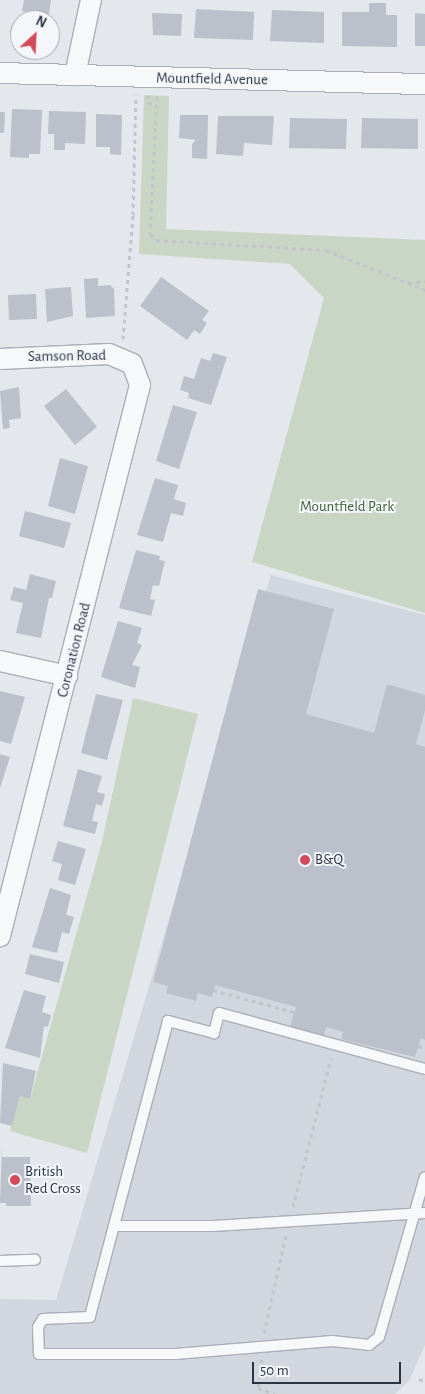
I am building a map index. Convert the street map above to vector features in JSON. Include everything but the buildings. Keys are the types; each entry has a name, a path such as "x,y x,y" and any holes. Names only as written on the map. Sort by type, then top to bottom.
{"street":[{"path":"75,75 91,0"},
{"name":"Mountfield Avenue","path":"0,73 136,77 153,86 425,84"},
{"name":"Samson Road","path":"0,359 92,353 126,360"},
{"name":"Coronation Road","path":"0,936 3,915 138,399 140,385 126,360"},
{"path":"0,661 67,676"}],"lane":[{"path":"425,1069 219,1013 214,1033 168,1021 90,1318 43,1319 38,1327 39,1354 176,1354 332,1341 369,1344 379,1337 421,1214 425,1177"},
{"path":"115,1226 184,1227 421,1214"},
{"path":"0,1261 35,1260"}],"path":[{"path":"126,360 133,215 136,77"},
{"path":"153,86 156,104 150,234 156,240 326,250 424,289"},
{"path":"153,86 148,103 156,104"},
{"path":"407,283 425,281"},
{"path":"213,990 294,1012"},
{"path":"418,1046 425,1048"},
{"path":"419,1379 425,1381"}],"shaded area":[{"path":"271,575 425,615 425,1345 409,1381 395,1394 0,1394 0,1299 56,1300"}],"green space":[{"name":"Mountfield Park","path":"144,95 169,96 166,229 425,240 425,613 252,562 324,298 290,264 139,254"},
{"path":"133,698 198,714 87,1153 10,1131 20,1096 30,1099 102,842"}],"place":[{"name":"B&Q","path":"305,860"},
{"name":"British Red Cross","path":"15,1180"}]}
